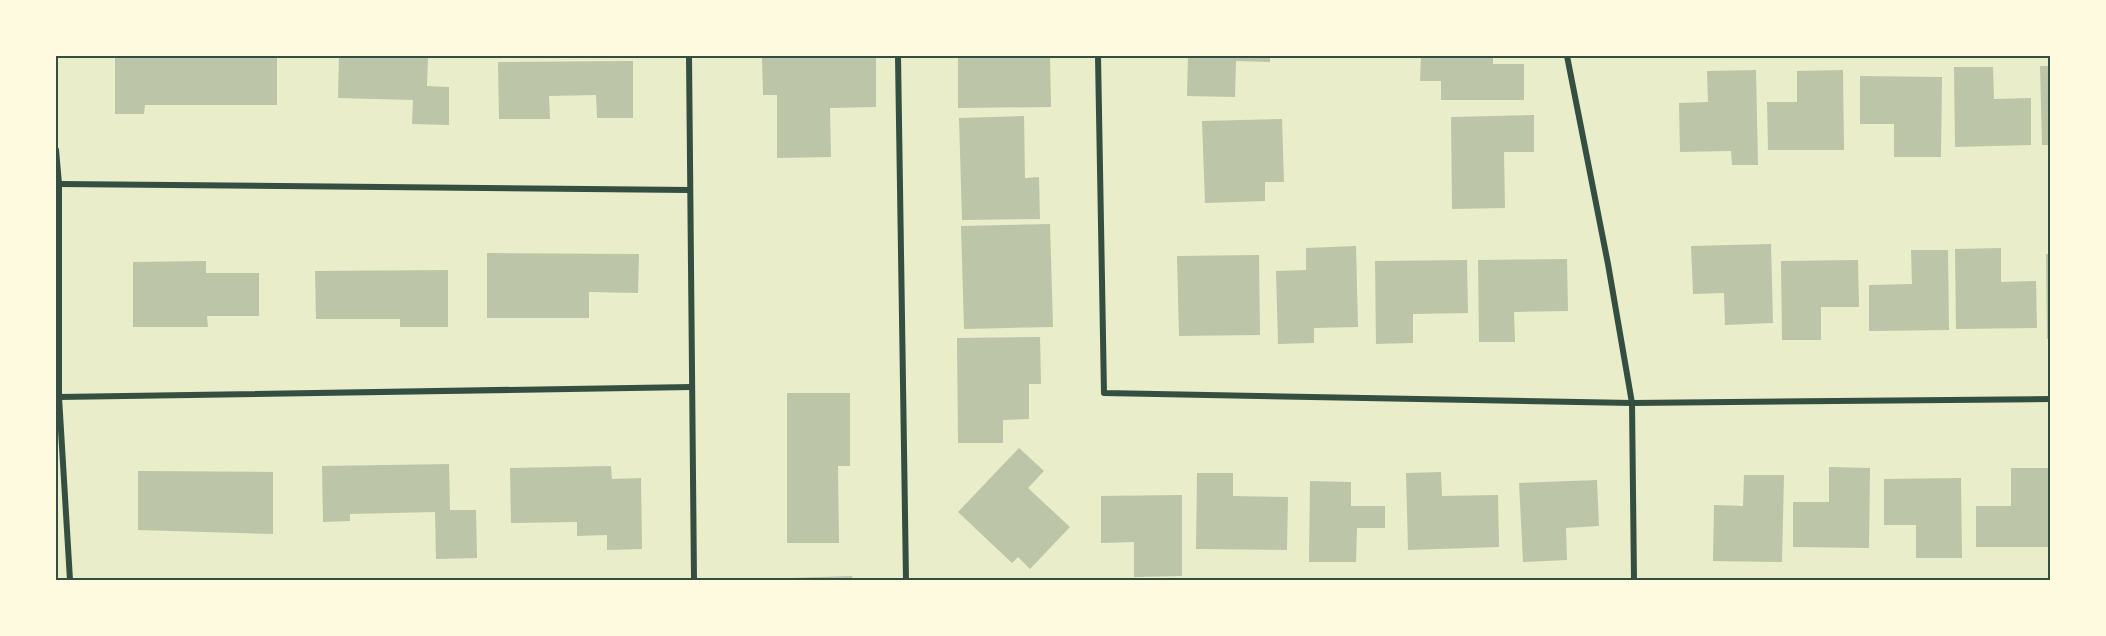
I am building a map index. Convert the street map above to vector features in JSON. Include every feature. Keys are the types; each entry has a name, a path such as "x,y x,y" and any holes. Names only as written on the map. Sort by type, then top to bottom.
{"street":[{"path":"689,56 694,580"},
{"path":"898,56 906,580"},
{"path":"1098,56 1104,393 1632,403 2050,399"},
{"path":"1567,56 1608,264 1632,403 1634,580"},
{"path":"56,150 59,184 59,397 70,580"},
{"path":"59,184 690,190"},
{"path":"59,397 692,387"}],"building":[{"path":"115,56 277,56 277,105 145,105 144,114 115,114"},
{"path":"339,56 428,56 427,86 449,87 449,125 412,124 413,100 338,98"},
{"path":"762,56 876,56 876,107 830,108 831,157 777,158 777,95 763,95"},
{"path":"958,56 1050,56 1051,107 958,108"},
{"path":"1188,56 1270,56 1270,62 1236,61 1235,97 1187,96"},
{"path":"1421,56 1493,56 1493,64 1524,64 1524,100 1441,100 1441,81 1420,81"},
{"path":"633,61 633,118 597,118 596,95 549,96 550,119 499,119 498,62"},
{"path":"2040,66 2050,66 2050,145 2042,145"},
{"path":"1954,67 1993,67 1994,99 2031,98 2031,145 1955,147"},
{"path":"1756,70 1758,165 1732,165 1731,151 1680,152 1679,103 1708,102 1707,71"},
{"path":"1843,70 1844,150 1768,150 1767,102 1797,102 1797,71"},
{"path":"1860,76 1942,77 1941,157 1894,157 1894,124 1860,124"},
{"path":"1534,115 1534,152 1504,152 1505,208 1452,209 1451,117"},
{"path":"1024,116 1025,178 1039,177 1040,219 962,220 959,118"},
{"path":"1282,119 1284,182 1265,182 1265,201 1205,203 1202,121"},
{"path":"1050,224 1053,327 964,329 961,226"},
{"path":"1771,244 1773,323 1725,325 1724,293 1693,294 1691,246"},
{"path":"1356,246 1358,327 1314,328 1314,343 1278,344 1276,271 1306,270 1306,248"},
{"path":"2001,248 2001,282 2036,281 2037,328 1956,329 1955,249"},
{"path":"1911,250 1948,250 1949,330 1869,331 1869,285 1912,284"},
{"path":"487,253 639,254 638,293 589,292 589,318 487,318"},
{"path":"2046,254 2050,254 2050,339 2047,339"},
{"path":"1259,255 1260,335 1179,336 1177,256"},
{"path":"1567,259 1568,311 1514,312 1515,342 1479,342 1478,260"},
{"path":"1467,260 1468,313 1413,314 1413,343 1376,344 1375,261"},
{"path":"1858,260 1859,307 1821,307 1821,340 1782,340 1781,261"},
{"path":"206,261 206,273 259,273 259,316 207,316 208,327 133,327 133,262"},
{"path":"448,270 448,327 400,327 400,319 316,319 315,271"},
{"path":"1040,337 1041,384 1029,384 1029,419 1003,420 1003,443 958,443 957,338"},
{"path":"787,393 850,393 850,466 838,466 839,543 787,543"},
{"path":"1019,448 1044,471 1028,488 1070,527 1030,569 1018,557 1012,563 958,512"},
{"path":"449,464 450,510 476,510 477,558 436,559 435,512 350,514 350,521 323,522 322,466"},
{"path":"611,466 612,479 641,478 642,549 607,550 607,535 577,536 577,522 511,523 510,468"},
{"path":"1829,467 1870,468 1869,548 1793,547 1793,502 1829,502"},
{"path":"2011,468 2050,468 2050,547 1976,547 1976,506 2011,506"},
{"path":"138,471 273,472 273,534 138,530"},
{"path":"1441,472 1442,496 1498,495 1499,547 1408,550 1406,473"},
{"path":"1197,473 1233,473 1233,496 1288,497 1287,550 1196,549"},
{"path":"1744,475 1784,475 1782,562 1713,561 1714,505 1743,506"},
{"path":"1961,478 1962,558 1916,558 1916,525 1884,525 1884,479"},
{"path":"1597,480 1599,526 1566,528 1567,560 1523,562 1519,483"},
{"path":"1310,481 1351,482 1351,506 1385,506 1385,528 1357,528 1356,562 1309,562"},
{"path":"1182,495 1182,576 1134,577 1134,542 1101,543 1101,496"},
{"path":"852,576 853,580 790,580 789,578"}]}
